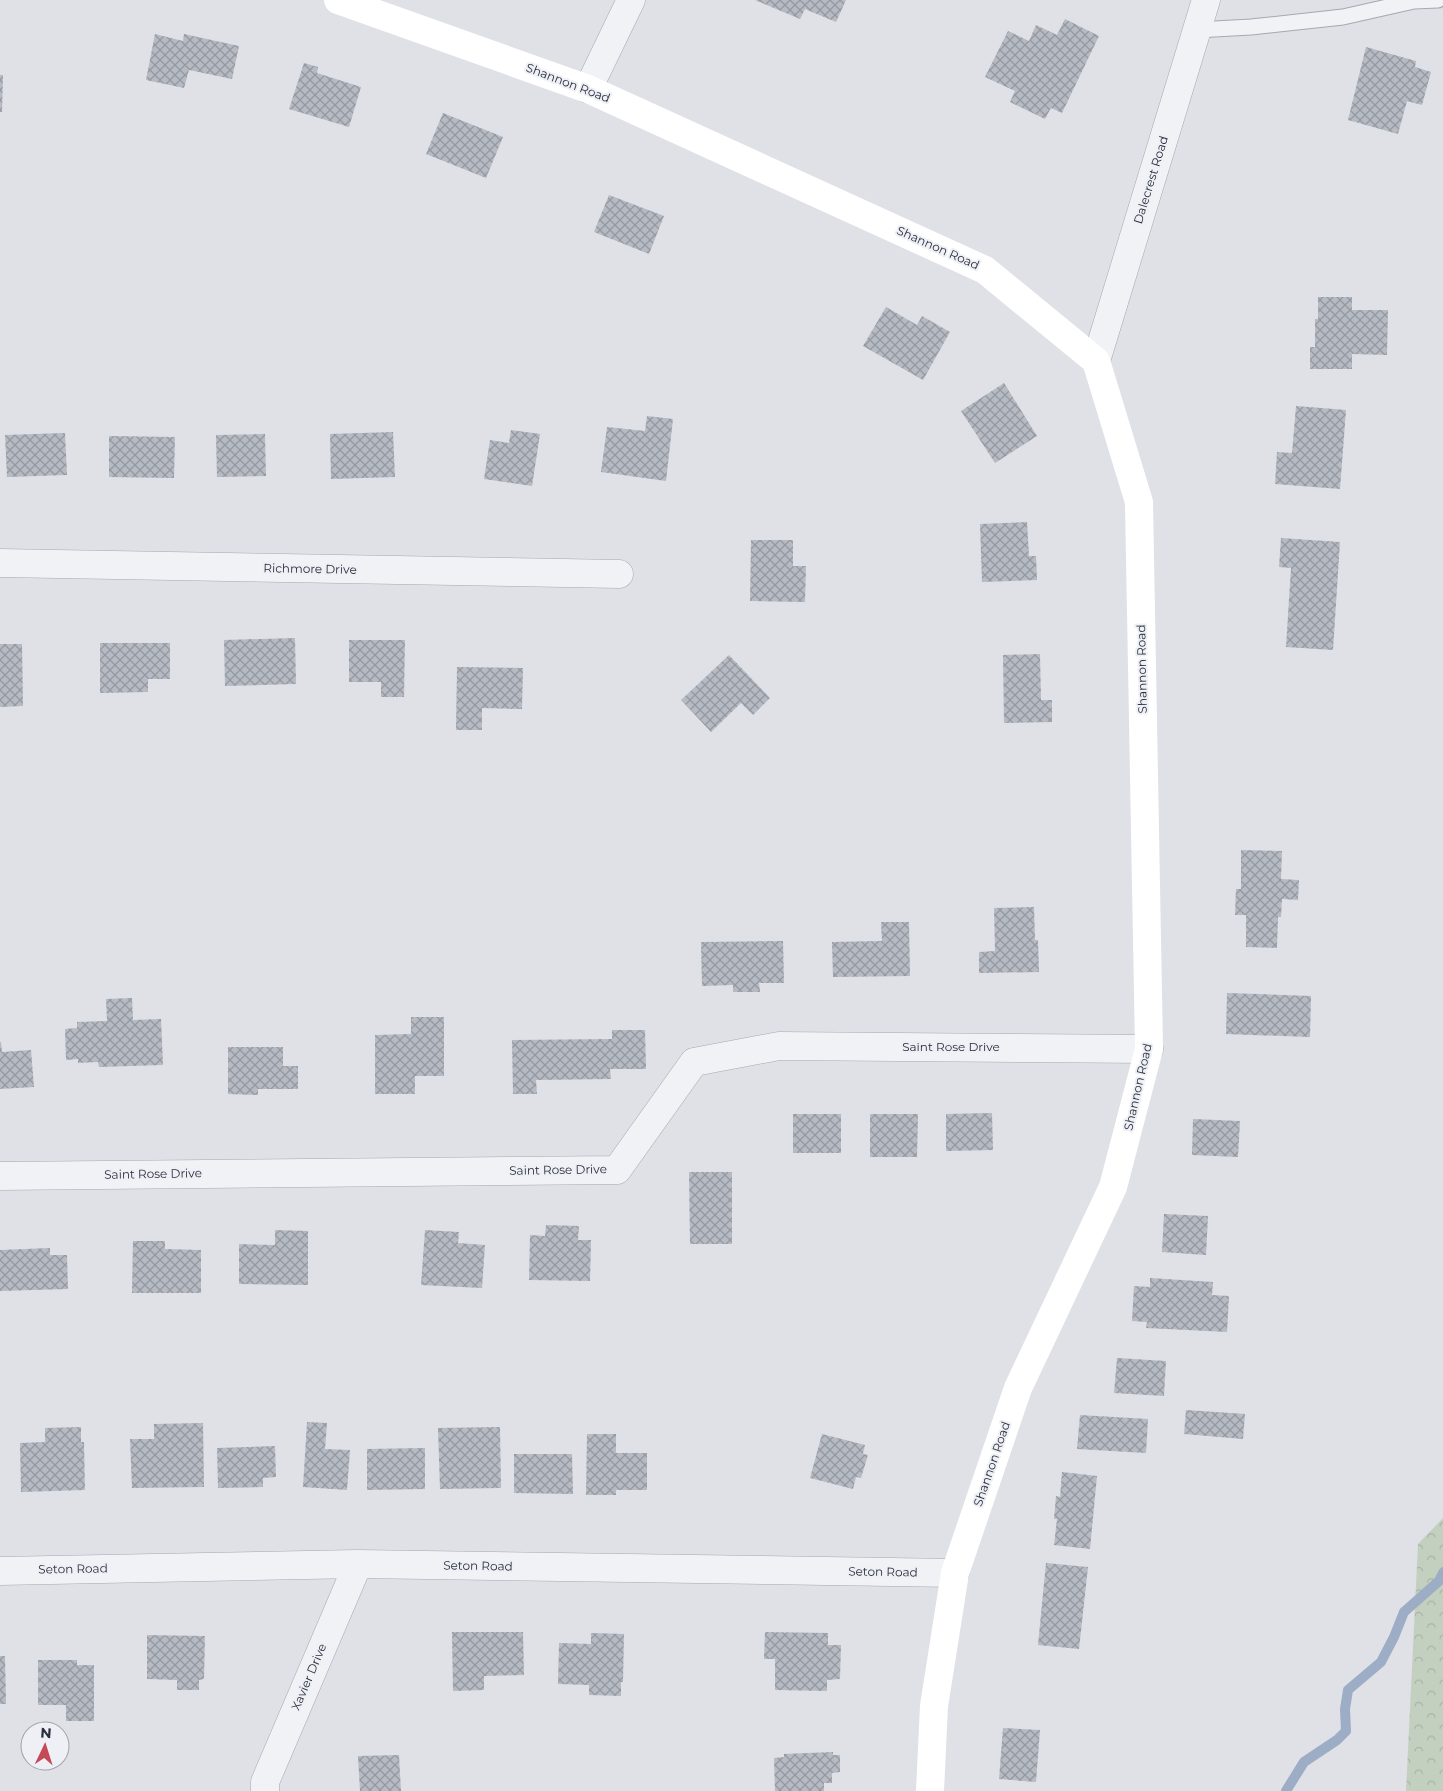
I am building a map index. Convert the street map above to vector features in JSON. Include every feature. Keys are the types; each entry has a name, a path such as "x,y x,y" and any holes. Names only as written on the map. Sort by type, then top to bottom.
{"street":[{"name":"Shannon Road","path":"338,0 588,89 985,270 1096,361 1139,502 1149,1049 1113,1186 1018,1388 955,1573 934,1706 930,1791"},
{"path":"588,89 631,0"},
{"name":"Dalecrest Road","path":"1096,361 1206,0"},
{"name":"Richmore Drive","path":"0,563 619,574"},
{"name":"Saint Rose Drive","path":"0,1176 617,1170 694,1062 779,1046 1149,1049"},
{"name":"Seton Road","path":"0,1571 358,1564 955,1573"},
{"name":"Xavier Drive","path":"265,1791 266,1782 297,1705 358,1564"}],"lane":[{"path":"1196,30 1252,27 1343,16 1414,1 1438,0"}],"green space":[{"path":"1443,1518 1443,1791 1406,1791 1418,1544"}],"building":[{"path":"755,0 846,0 836,22 805,9 800,19"},
{"path":"1065,19 1099,36 1062,113 1051,108 1045,119 1010,102 1015,91 985,77 1008,31 1029,41 1036,25 1057,35"},
{"path":"155,34 183,41 184,34 239,46 232,79 189,70 184,88 146,80"},
{"path":"1366,47 1416,61 1415,67 1431,72 1422,105 1407,101 1398,134 1348,120"},
{"path":"304,63 318,67 317,73 361,87 349,127 289,109"},
{"path":"0,75 3,75 2,112 0,112"},
{"path":"443,113 503,137 486,178 426,154"},
{"path":"609,195 664,216 649,254 594,232"},
{"path":"1318,297 1352,297 1352,310 1388,310 1387,355 1352,354 1352,369 1310,369 1310,347 1315,347 1315,319 1318,319"},
{"path":"886,307 917,325 922,316 950,332 923,380 863,346"},
{"path":"1004,383 1037,436 995,463 961,411"},
{"path":"1296,406 1346,410 1340,489 1275,484 1277,452 1292,453"},
{"path":"647,416 673,419 666,481 601,472 607,427 645,431"},
{"path":"511,430 540,434 532,486 484,479 490,440 509,443"},
{"path":"393,432 395,477 331,479 330,434"},
{"path":"65,433 67,475 7,477 5,435"},
{"path":"265,434 266,476 217,477 216,435"},
{"path":"109,436 175,437 174,478 109,477"},
{"path":"1027,522 1029,556 1036,556 1037,580 982,582 980,524"},
{"path":"1281,538 1340,542 1333,650 1286,647 1291,568 1279,567"},
{"path":"751,540 793,540 793,566 806,566 805,602 750,601"},
{"path":"295,638 296,684 225,686 224,640"},
{"path":"349,640 405,640 404,697 381,697 381,682 349,682"},
{"path":"100,643 170,643 170,679 148,679 148,692 100,693"},
{"path":"0,644 22,644 23,706 0,707"},
{"path":"1040,654 1041,700 1052,700 1052,722 1004,723 1003,655"},
{"path":"729,655 770,698 753,715 741,703 711,732 681,700"},
{"path":"457,667 523,668 522,709 482,708 482,730 456,730"},
{"path":"1241,850 1282,851 1281,879 1299,880 1298,900 1282,899 1281,917 1278,917 1277,948 1246,947 1246,915 1235,915 1236,889 1241,889"},
{"path":"1034,907 1035,940 1038,940 1039,972 979,973 979,952 995,951 994,908"},
{"path":"881,922 909,922 910,976 833,977 832,942 882,941"},
{"path":"783,941 784,983 759,983 760,992 733,992 733,985 702,986 701,942"},
{"path":"1227,993 1311,996 1310,1037 1226,1034"},
{"path":"132,998 133,1020 161,1019 163,1065 99,1067 98,1062 78,1063 78,1059 66,1060 65,1029 77,1028 77,1022 107,1021 106,999"},
{"path":"411,1017 444,1017 444,1076 415,1076 415,1094 375,1094 375,1035 411,1034"},
{"path":"612,1030 645,1030 646,1069 610,1069 611,1079 536,1080 537,1094 513,1094 512,1040 612,1039"},
{"path":"0,1042 2,1052 31,1050 34,1087 0,1089"},
{"path":"228,1047 283,1047 283,1066 298,1066 298,1089 258,1089 258,1095 228,1094"},
{"path":"992,1113 993,1150 946,1151 946,1114"},
{"path":"793,1114 841,1114 841,1153 793,1153"},
{"path":"870,1114 918,1114 917,1157 870,1157"},
{"path":"1193,1119 1240,1121 1238,1157 1192,1155"},
{"path":"689,1172 732,1172 732,1244 690,1244"},
{"path":"1164,1214 1208,1216 1206,1255 1162,1252"},
{"path":"546,1225 579,1226 578,1240 591,1240 590,1281 529,1280 530,1235 545,1236"},
{"path":"275,1230 308,1231 308,1285 239,1284 239,1244 275,1245"},
{"path":"425,1230 459,1232 458,1243 485,1245 482,1288 421,1285"},
{"path":"133,1241 165,1241 165,1249 201,1250 201,1293 132,1293"},
{"path":"50,1248 50,1255 67,1255 68,1289 0,1291 0,1250"},
{"path":"1150,1278 1213,1282 1212,1295 1229,1296 1227,1332 1146,1328 1147,1322 1132,1321 1134,1286 1150,1287"},
{"path":"1117,1358 1166,1361 1164,1396 1114,1393"},
{"path":"1186,1410 1245,1414 1243,1439 1184,1434"},
{"path":"1080,1415 1148,1419 1146,1453 1077,1449"},
{"path":"307,1422 327,1423 325,1449 350,1450 347,1490 303,1487"},
{"path":"203,1423 204,1487 132,1488 130,1439 154,1439 154,1424"},
{"path":"81,1427 81,1442 84,1442 85,1490 21,1492 20,1443 45,1442 45,1428"},
{"path":"500,1427 501,1488 440,1489 438,1428"},
{"path":"587,1434 616,1434 616,1453 647,1453 647,1490 616,1490 616,1495 586,1495"},
{"path":"822,1434 865,1445 863,1454 868,1455 861,1478 856,1477 853,1489 810,1478"},
{"path":"275,1446 276,1477 263,1478 263,1487 218,1488 217,1448"},
{"path":"425,1448 425,1489 367,1490 367,1449"},
{"path":"514,1454 572,1454 573,1494 514,1493"},
{"path":"1062,1472 1097,1476 1090,1549 1054,1545 1057,1519 1054,1519 1056,1496 1060,1497"},
{"path":"1046,1563 1088,1567 1079,1649 1038,1645"},
{"path":"452,1632 523,1632 524,1675 484,1676 484,1690 453,1691"},
{"path":"765,1632 828,1633 828,1645 841,1645 840,1679 827,1680 827,1691 775,1690 775,1659 764,1659"},
{"path":"591,1633 624,1634 621,1696 589,1695 589,1685 558,1684 559,1643 591,1644"},
{"path":"147,1635 205,1636 204,1679 199,1680 199,1690 177,1690 177,1680 147,1679"},
{"path":"0,1656 5,1656 6,1704 0,1704"},
{"path":"38,1660 77,1660 77,1665 94,1665 94,1721 66,1721 66,1705 38,1705"},
{"path":"1003,1728 1040,1730 1036,1782 999,1779"},
{"path":"833,1752 833,1755 840,1755 840,1772 832,1773 832,1783 824,1783 824,1791 775,1791 774,1758 784,1757 784,1754"},
{"path":"399,1755 401,1791 360,1791 358,1756"}],"waterway":[{"path":"1286,1791 1304,1762 1337,1740 1346,1731 1345,1709 1348,1690 1381,1662 1404,1612 1439,1581 1443,1573"}]}
